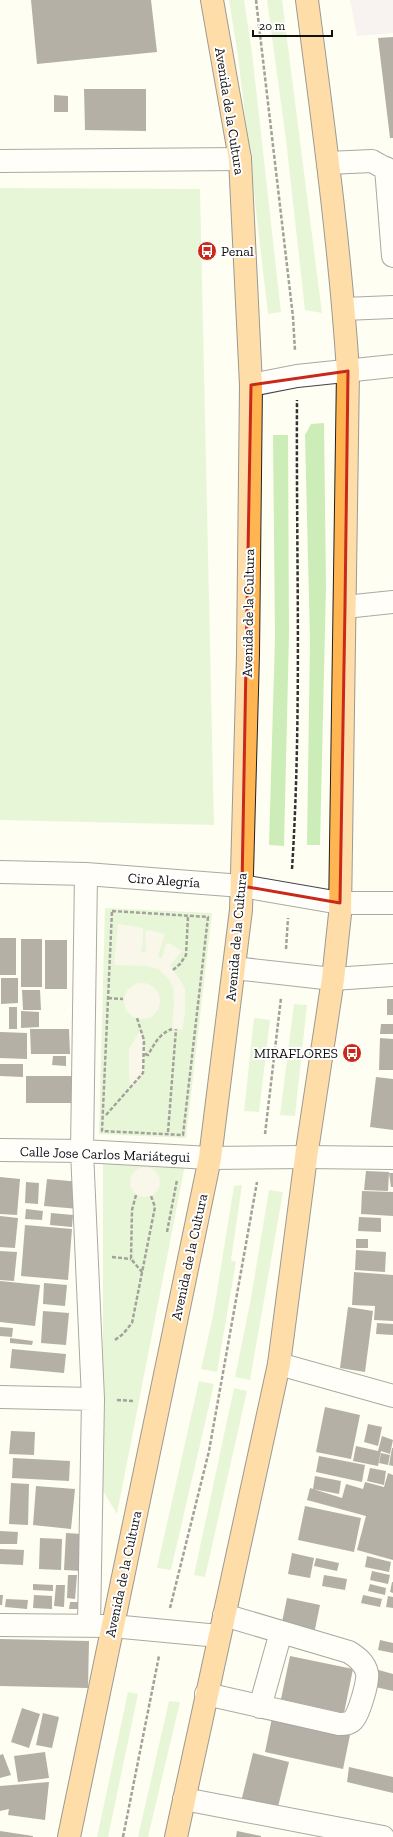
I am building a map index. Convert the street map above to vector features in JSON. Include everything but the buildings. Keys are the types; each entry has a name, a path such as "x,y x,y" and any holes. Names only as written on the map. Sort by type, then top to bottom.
{"highway":[{"name":"Avenida de la Cultura","path":"69,1837 210,1158 242,910 251,385 240,158 212,0"},
{"path":"176,1837 279,1364 306,1157 332,980 340,903 348,371 344,309 328,163 307,0"}],"street":[{"path":"0,161 240,158"},
{"path":"328,163 372,161 390,170 393,256"},
{"path":"344,309 393,307"},
{"path":"251,385 297,376 393,366"},
{"path":"345,608 393,602"},
{"name":"Ciro Alegría","path":"0,872 86,874 242,886 340,903 393,903"},
{"path":"86,874 82,1151 103,1399 89,1626"},
{"path":"234,968 332,980 393,975"},
{"name":"Calle Jose Carlos Mariátegui","path":"0,1150 82,1151 210,1158 393,1158"},
{"path":"279,1364 393,1396"},
{"path":"0,1397 103,1399"},
{"path":"206,1694 339,1724 349,1723 359,1712 367,1674 357,1657 349,1652 224,1615"},
{"path":"0,1625 112,1626 219,1636"},
{"path":"260,1707 281,1632"},
{"path":"184,1799 383,1837"}],"path":[{"path":"112,911 208,917 183,1135 168,1134 102,1131 112,911"},
{"path":"173,970 180,964 186,955 188,916"},
{"path":"82,1118 99,1118 110,1113 143,1073 145,1054 144,1040 137,1018"},
{"path":"145,1054 148,1055 158,1038 164,1032 172,1029"},
{"path":"168,1134 176,1029"},
{"path":"167,1233 178,1179"},
{"path":"136,1194 132,1210 132,1259 142,1272"},
{"path":"111,1343 123,1334 132,1323 155,1207 151,1196"},
{"path":"107,1257 132,1259"},
{"path":"133,1409 136,1394"},
{"path":"103,1399 135,1401"}],"highlighted area":[{"path":"348,371 345,607 340,903 242,886 251,385"}],"shaded area":[{"path":"350,0 393,0 393,33 357,36"},
{"path":"118,924 143,928 141,952 146,952 145,932 149,930 165,934 158,956 162,958 166,944 169,943 182,951 170,965 185,988 185,1014 182,1030 172,1029 174,1002 173,986 166,976 158,969 147,966 114,965"},
{"path":"146,983 155,988 159,994 159,1008 155,1014 146,1019 138,1019 129,1014 125,1008 124,997 129,988 135,984"},
{"path":"141,1029 145,1054 143,1073 131,1089 129,1075 129,1049"},
{"path":"145,1167 156,1171 160,1182 156,1193 145,1197 134,1193 130,1182 134,1171"}],"green space":[{"path":"229,0 244,0 252,53 281,312 268,314 238,56"},
{"path":"267,0 282,0 322,313 305,310 286,140"},
{"path":"0,188 200,189 214,825 0,820"},
{"path":"324,423 326,586 320,845 307,845 310,640 305,435 311,424"},
{"path":"273,435 288,435 289,634 284,846 269,845 275,637"},
{"path":"105,908 212,913 186,1138 99,1134"},
{"path":"294,1004 307,1005 295,1116 280,1115"},
{"path":"254,1018 270,1020 259,1112 244,1111"},
{"path":"103,1157 185,1165 117,1514 103,1491"},
{"path":"242,1185 231,1260 236,1262 217,1372 201,1369 213,1316 234,1186"},
{"path":"269,1190 283,1192 250,1380 235,1377 251,1298"},
{"path":"199,1381 214,1384 171,1570 157,1568"},
{"path":"234,1388 247,1391 205,1577 194,1575"},
{"path":"128,1692 138,1694 108,1837 97,1837"},
{"path":"169,1701 180,1702 148,1837 138,1837"}],"place":[{"name":"Penal","path":"207,251"},
{"name":"MIRAFLORES","path":"352,1053"}]}
